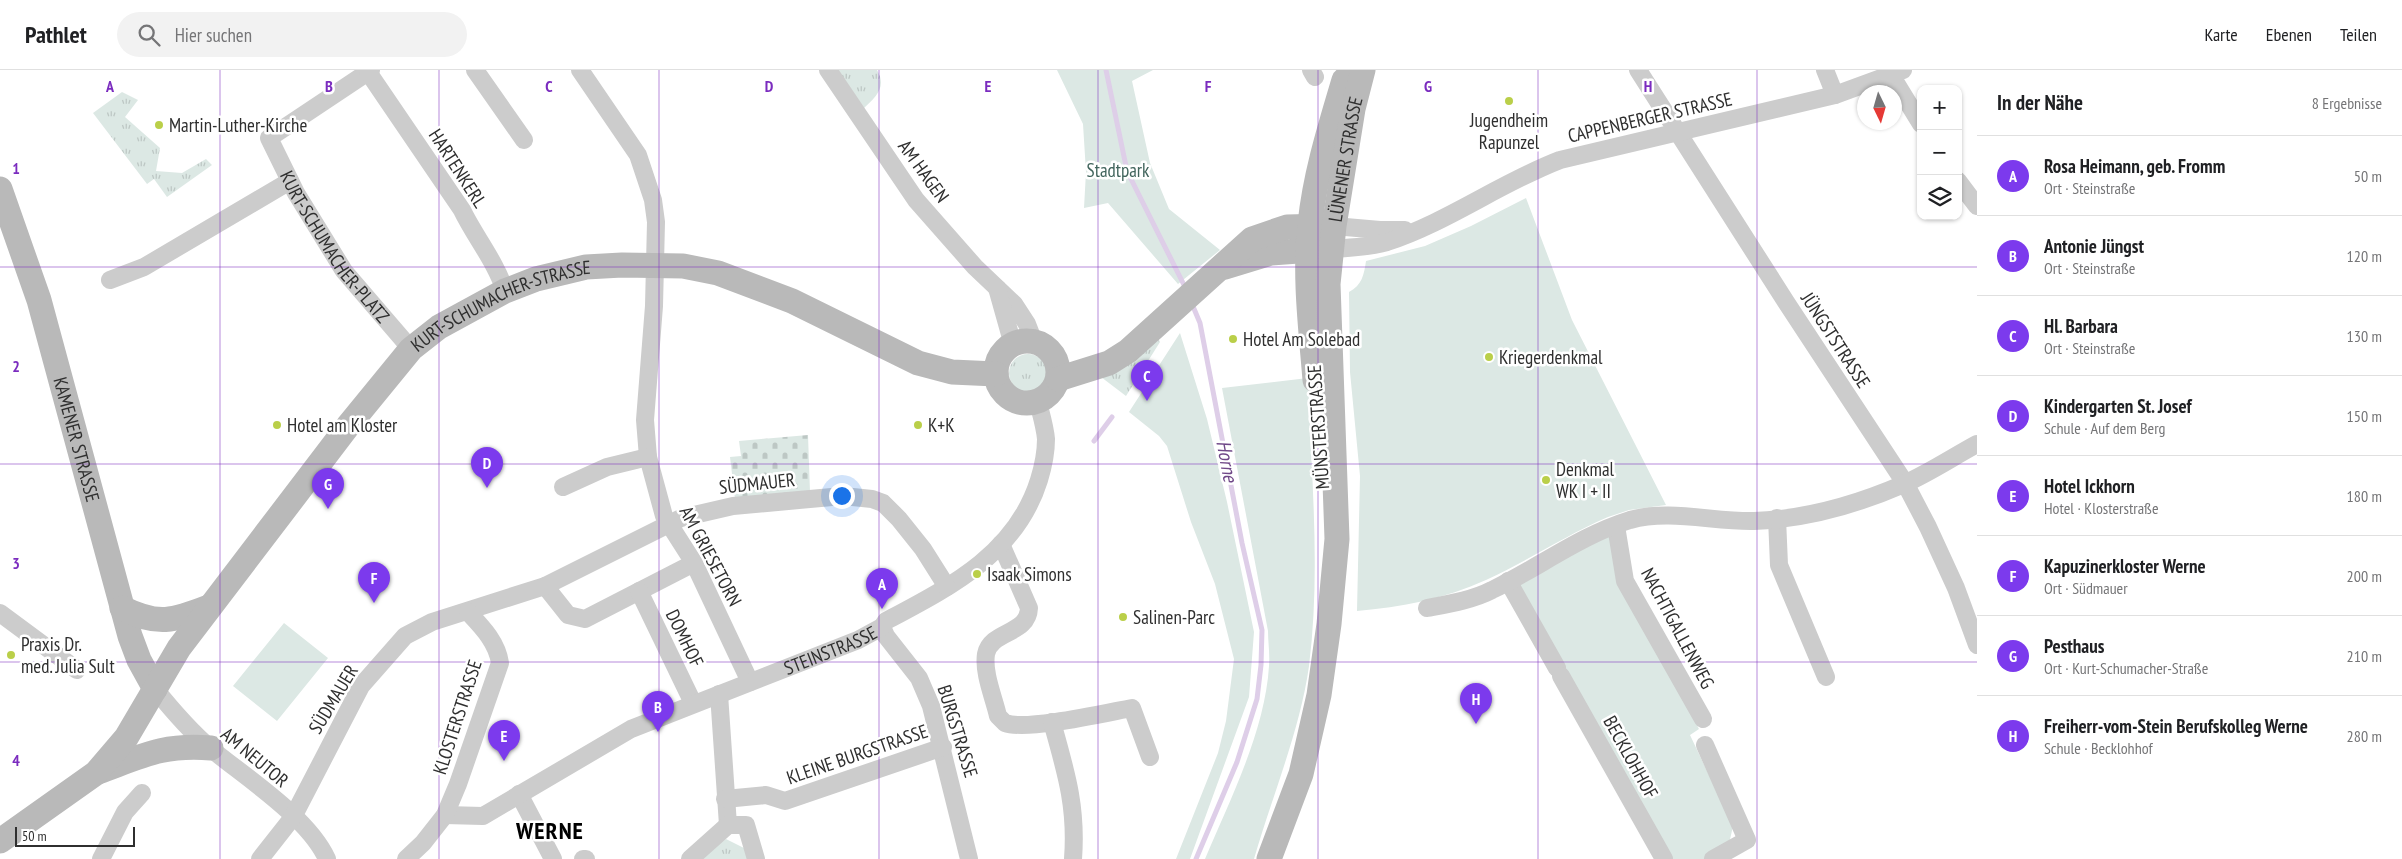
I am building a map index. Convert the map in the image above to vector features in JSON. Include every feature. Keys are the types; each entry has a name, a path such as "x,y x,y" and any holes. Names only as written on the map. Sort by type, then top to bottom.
{"main road":[{"name":"LÜNENER STRASSE","path":"1321,237 1329,134 1346,70"},
{"name":"LÜNENER STRASSE","path":"1321,237 1363,70"},
{"name":"KAMENER STRASSE","path":"0,188 39,300 122,608 139,660 155,688"},
{"path":"1056,368 1074,358 1137,340 1213,275 1321,237"},
{"name":"MÜNSTERSTRASSE","path":"1269,859 1301,774 1319,695 1337,539 1328,284 1321,237"},
{"name":"KURT-SCHUMACHER-STRASSE","path":"96,773 126,738 179,648 348,426 411,349 439,327 505,291 536,279 566,271 613,265 655,264 683,266 718,273 800,304 918,363 952,372 996,374"},
{"path":"1024,343 1050,351 1056,368 1050,393 1038,402 1028,404 1010,398 1003,392 996,374 1000,357 1024,343"},
{"path":"122,608 142,618 160,621 209,608"},
{"path":"0,841 96,773 168,748 187,746 211,748"}],"street":[{"path":"475,70 524,140"},
{"name":"AM GRIESETORN","path":"580,70 638,155 653,200 656,222 654,306 645,420 648,457 664,516 694,564 750,682"},
{"name":"AM HAGEN","path":"828,70 916,200 974,267 1014,304 1027,324 1024,343"},
{"name":"JÜNGSTSTRASSE","path":"1638,70 1905,483 1956,588 1977,645"},
{"path":"1825,70 1835,94"},
{"name":"KURT-SCHUMACHER-PLATZ","path":"369,71 269,138 290,181 344,271 411,349"},
{"name":"HARTENKERL","path":"369,71 462,210 474,234 500,274 505,291"},
{"path":"1897,73 1917,116"},
{"name":"CAPPENBERGER STRASSE","path":"1321,237 1387,242 1439,221 1524,174 1560,160 1835,94 1897,73"},
{"path":"110,280 144,267 290,181"},
{"path":"1962,186 1977,206"},
{"name":"STEINSTRASSE","path":"445,815 483,816 631,729 693,703 832,651 882,627 886,620 971,572 1020,524 1035,494 1042,472 1046,436 1038,402"},
{"path":"1427,608 1490,591 1528,569 1630,520 1658,515 1723,521 1777,518 1831,508 1905,483 1977,444"},
{"path":"563,487 607,467 648,457"},
{"name":"SÜDMAUER","path":"260,859 293,817 361,686 405,636 432,622 545,586 669,524 698,512 733,506 842,496 872,498 883,504 899,519 923,549 947,587"},
{"path":"1777,518 1779,565 1826,677"},
{"name":"NACHTIGALLENWEG","path":"1616,526 1625,581 1703,719"},
{"path":"1001,544 1029,608 1023,625 997,639 991,645 986,656 998,716 1005,723 1011,725 1052,722 1132,708 1150,757"},
{"path":"545,586 568,614 585,619 694,564"},
{"name":"BECKLOHHOF","path":"1508,581 1664,859"},
{"name":"DOMHOF","path":"640,591 693,703"},
{"name":"KLOSTERSTRASSE","path":"406,859 423,843 445,815 458,784 500,664 494,644 482,626 468,612"},
{"path":"0,613 77,670"},
{"name":"BURGSTRASSE","path":"882,627 886,636 919,678 931,706 943,747 970,859"},
{"name":"AM NEUTOR","path":"155,688 184,723 293,817 313,839 327,859"},
{"path":"719,694 728,825"},
{"path":"1052,722 1068,777 1076,826 1073,859"},
{"path":"1705,745 1746,840 1713,859"},
{"name":"KLEINE BURGSTRASSE","path":"725,799 766,795 785,800 943,747"},
{"path":"101,859 125,812 142,793"},
{"path":"519,794 553,859"},
{"path":"690,859 728,825 746,825 756,859"}],"green space":[{"path":"838,70 877,70 881,82 879,91 864,108"},
{"name":"Stadtpark","path":"1057,70 1153,70 1132,81 1150,163 1169,209 1220,250 1178,284 1108,203 1084,208 1086,172 1083,124"},
{"path":"122,92 138,100 125,117 160,148 156,171 182,173 206,159 212,165 167,197 154,179 147,184 93,113"},
{"path":"1526,198 1572,320 1666,505 1629,510 1608,517 1502,573 1470,587 1439,597 1390,607 1357,611 1360,476 1350,372 1349,292 1362,279 1366,261 1425,246 1471,226"},
{"path":"1180,333 1207,419 1227,502 1254,632 1249,697 1190,859 1176,859 1218,753 1226,721 1234,659 1215,584 1191,522 1167,446 1159,436 1129,412"},
{"path":"1159,340 1160,342 1126,396 1101,377"},
{"path":"1028,354 1041,360 1047,373 1041,386 1028,392 1015,386 1009,373 1015,360"},
{"path":"1308,378 1315,558 1313,630 1305,690 1292,739 1254,859 1205,859 1254,740 1266,691 1269,662 1268,631 1222,388"},
{"path":"808,435 810,492 735,499 730,457 741,456 739,441"},
{"path":"1612,534 1621,582 1699,729 1690,735 1733,826 1729,844 1707,859 1664,859 1508,581"},
{"path":"284,623 328,658 277,721 233,686"},
{"path":"726,839 746,849 749,859 700,859 710,849"}],"waterway":[{"name":"Horne","path":"1106,70 1127,171 1186,289"},
{"name":"Horne","path":"1192,304 1200,323 1242,543 1262,630 1261,665 1257,699 1237,762 1196,859"},
{"path":"1094,441 1112,417"}],"place":[{"name":"Jugendheim Rapunzel","path":"1509,101"},
{"name":"Martin-Luther-Kirche","path":"159,125"},
{"name":"Hotel Am Solebad","path":"1233,339"},
{"name":"Kriegerdenkmal","path":"1489,357"},
{"name":"Hl. Barbara","path":"1147,401"},
{"name":"Hotel am Kloster","path":"277,425"},
{"name":"K+K","path":"918,425"},
{"name":"Denkmal WK I + II","path":"1546,480"},
{"name":"Kindergarten St. Josef","path":"487,488"},
{"name":"Pesthaus","path":"328,509"},
{"name":"Isaak Simons","path":"977,574"},
{"name":"Kapuzinerkloster Werne","path":"374,603"},
{"name":"Rosa Heimann, geb. Fromm","path":"882,609"},
{"name":"Salinen-Parc","path":"1123,617"},
{"name":"Praxis Dr. med. Julia Sult","path":"11,655"},
{"name":"Freiherr-vom-Stein Berufskolleg Werne","path":"1476,724"},
{"name":"Antonie Jüngst","path":"658,732"},
{"name":"Hotel Ickhorn","path":"504,761"}],"district":[{"name":"WERNE","path":"550,831"}]}
